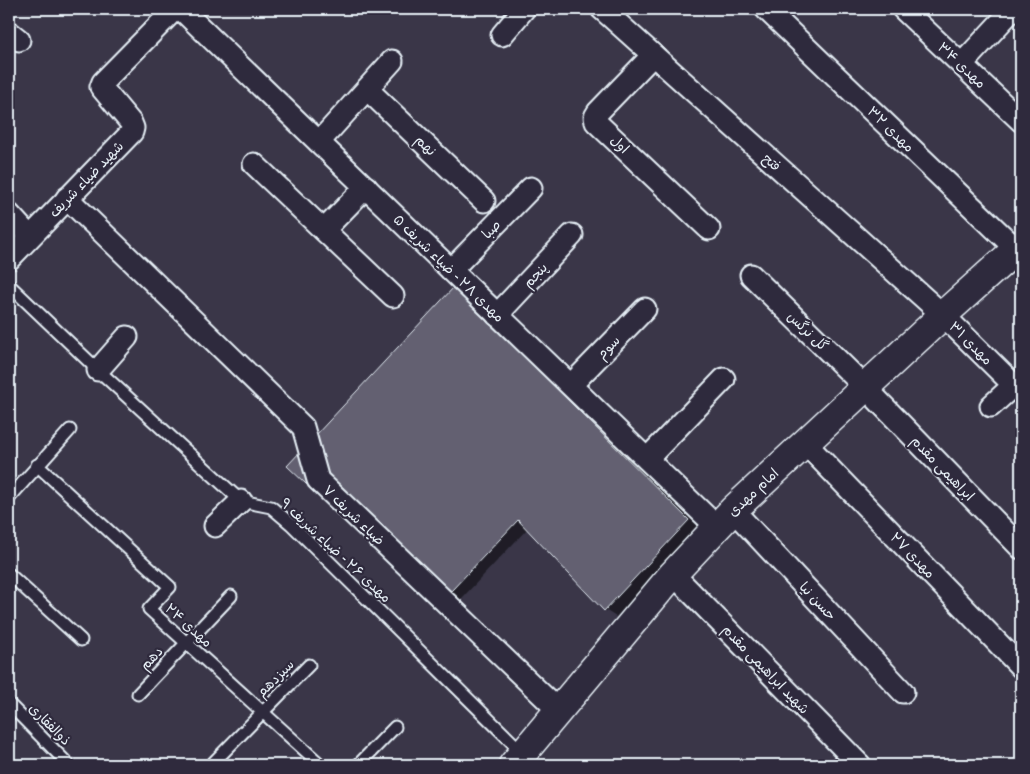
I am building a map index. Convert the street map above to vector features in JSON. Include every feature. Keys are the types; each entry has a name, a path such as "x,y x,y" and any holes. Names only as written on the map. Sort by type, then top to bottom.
{"main road":[{"name":"امام مهدی","path":"518,759 673,574 725,518 943,315 1019,247"}],"street":[{"name":"شهید ضیاء شریف","path":"9,259 132,132 131,123 103,92 101,87 175,9"},
{"name":"مهدی ۲۸ - ضیاء شریف ۵","path":"181,9 648,459 725,518"},
{"path":"502,35 524,9"},
{"name":"فتح","path":"602,9 943,315"},
{"name":"مهدی ۳۲","path":"766,9 1019,247"},
{"name":"مهدی ۳۴","path":"903,9 1021,121"},
{"path":"962,64 1013,9"},
{"name":"اول","path":"654,55 598,112 595,117 596,122 709,229"},
{"path":"319,142 392,61"},
{"name":"نهم","path":"367,89 484,201"},
{"path":"254,164 393,296"},
{"path":"324,230 366,187"},
{"name":"صبا","path":"452,270 531,188"},
{"name":"ضیاء شریف ۷","path":"67,198 302,427 318,480 559,712"},
{"path":"9,214 30,236"},
{"name":"پنجم","path":"497,315 572,236"},
{"name":"گل نرگس","path":"751,276 865,387"},
{"name":"سوم","path":"571,385 644,309"},
{"name":"مهدی ۳۱","path":"943,315 1018,389"},
{"path":"98,370 127,337"},
{"path":"648,459 724,378"},
{"name":"ابراهیمی مقدم","path":"865,387 1021,548"},
{"path":"991,406 1018,389"},
{"name":"مهدی ۲۷","path":"805,443 1021,667"},
{"path":"215,526 241,501"},
{"name":"حسن نیا","path":"725,518 903,692"},
{"name":"شهید ابراهیمی مقدم","path":"673,574 860,765"}],"lane":[{"path":"9,285 98,370 241,501"},
{"path":"9,498 13,485 37,466 70,430"},
{"name":"مهدی ۲۴","path":"37,466 170,587 149,609 321,765"},
{"name":"مهدی ۲۶ - ضیاء شریف ۹","path":"241,501 271,507 291,524 518,759"},
{"path":"9,574 81,640"},
{"name":"دهم","path":"138,694 231,596"},
{"name":"سیزدهم","path":"212,765 309,665"},
{"name":"ذوالفقاری","path":"9,704 69,765"},
{"path":"358,765 396,727"}],"building":[{"path":"454,287 689,520 604,611 518,520 436,607 287,466"}]}
